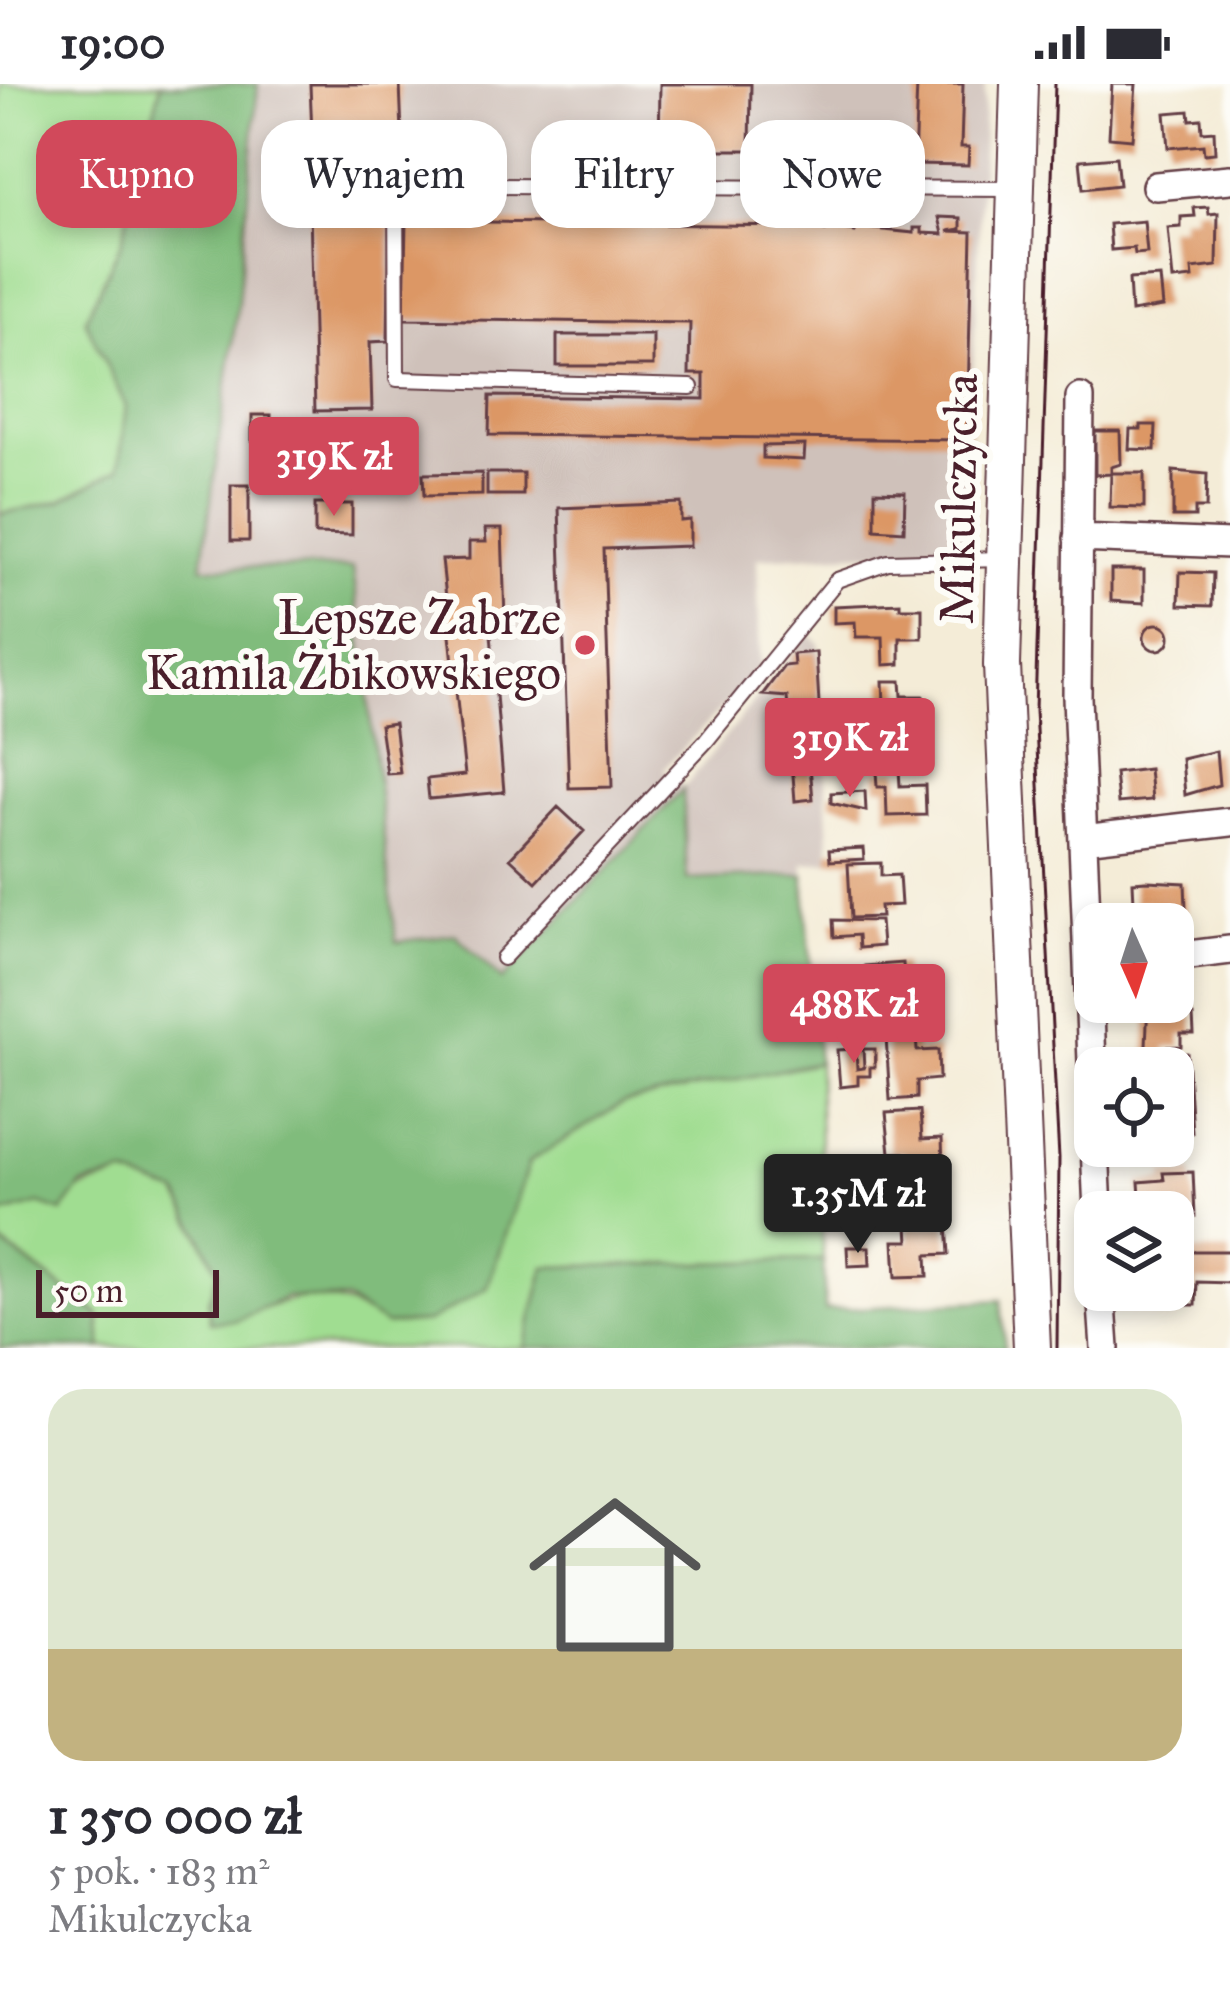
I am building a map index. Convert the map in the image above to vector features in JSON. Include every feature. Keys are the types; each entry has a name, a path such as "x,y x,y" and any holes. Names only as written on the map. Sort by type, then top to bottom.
{"main road":[{"name":"Mikulczycka","path":"1018,84 1003,559 1003,719 1032,1348"}],"street":[{"path":"1156,186 1230,179"},
{"path":"1080,398 1078,538 1088,903"},
{"path":"1078,538 1230,544"},
{"path":"1083,839 1230,822"},
{"path":"1194,954 1230,950"},
{"path":"1102,1311 1105,1348"}],"lane":[{"path":"507,185 1015,189"},
{"path":"396,228 397,379 691,387"},
{"path":"503,958 706,741 837,580 888,562 1003,559"}],"shaded area":[{"path":"258,84 985,84 966,548 757,558 760,668 663,769 684,788 809,634 819,643 830,861 804,863 804,875 686,880 682,790 502,980 455,934 396,943 353,569 202,568 238,301"}],"green space":[{"path":"0,84 161,84 152,120 36,120 36,228 125,228 85,320 126,406 119,470 60,501 0,514"},
{"path":"161,84 258,84 238,301 202,567 353,568 396,942 455,934 502,980 683,789 687,880 804,875 818,1062 623,1103 529,1162 487,1288 428,1322 386,1325 346,1300 287,1297 237,1320 210,1322 208,1302 218,1271 178,1193 124,1175 82,1185 62,1212 39,1204 0,1215 0,514 60,501 119,469 126,406 85,320 125,228 237,228 237,120 152,120"},
{"path":"818,1062 823,1260 545,1267 524,1348 102,1348 99,1314 0,1242 0,1215 124,1175 178,1193 218,1271 208,1302 237,1320 278,1304 312,1298 346,1305 386,1324 487,1288 529,1162 623,1103"},
{"path":"0,1242 99,1315 102,1348 0,1348"},
{"path":"823,1260 825,1310 1001,1300 1005,1348 524,1348 545,1267"}],"building":[{"path":"310,84 400,84 401,120 311,120"},
{"path":"660,84 751,84 750,120 740,120 740,150 716,150 716,120 659,120"},
{"path":"917,84 963,84 961,147 969,147 968,165 925,164 925,120 916,120"},
{"path":"1112,84 1136,84 1132,139 1109,137"},
{"path":"1189,111 1190,120 1201,119 1202,132 1214,131 1215,153 1204,154 1203,145 1168,148 1165,113"},
{"path":"1116,157 1119,185 1083,189 1080,160"},
{"path":"1208,207 1209,214 1218,213 1217,266 1192,269 1193,278 1173,280 1168,228 1181,227 1181,217 1195,216 1194,208"},
{"path":"939,217 961,218 961,229 948,231 972,232 967,440 489,435 490,396 704,399 704,374 689,374 690,323 404,319 406,228 507,228 507,222 531,223 531,228 740,225 914,233 914,228 922,228 922,233 943,234"},
{"path":"1144,221 1147,253 1135,254 1134,248 1111,250 1109,224"},
{"path":"310,228 390,228 388,341 370,342 372,410 315,411"},
{"path":"1160,277 1163,307 1131,312 1129,279"},
{"path":"557,335 653,335 653,366 557,366"},
{"path":"252,415 271,415 270,441 252,441"},
{"path":"1141,425 1156,425 1155,450 1129,449 1130,429 1141,429"},
{"path":"1095,431 1120,431 1121,464 1111,467 1111,474 1095,475"},
{"path":"805,445 804,460 763,458 763,446"},
{"path":"1173,471 1207,474 1206,508 1195,508 1195,517 1173,517"},
{"path":"482,473 482,495 424,496 423,474"},
{"path":"487,473 523,473 523,495 487,495"},
{"path":"1111,473 1144,473 1144,508 1110,507"},
{"path":"231,485 249,485 249,541 231,541"},
{"path":"875,491 905,492 904,531 875,529"},
{"path":"681,503 681,521 690,520 690,546 604,549 612,787 569,788 559,508"},
{"path":"315,504 352,504 352,535 315,534"},
{"path":"485,529 502,529 505,620 490,622 504,792 429,799 427,779 465,775 442,560 469,559 469,542 486,542"},
{"path":"1111,570 1144,570 1144,603 1111,601"},
{"path":"1180,572 1213,573 1212,606 1179,605"},
{"path":"900,603 900,608 922,608 922,638 900,638 900,664 884,665 883,637 856,637 855,622 834,623 834,606"},
{"path":"1157,624 1170,637 1157,650 1144,637"},
{"path":"816,652 822,755 809,756 813,799 795,801 787,697 762,695 784,666 794,665 793,654"},
{"path":"883,681 901,681 902,696 923,696 923,726 885,727"},
{"path":"394,723 400,773 387,774 380,725"},
{"path":"1216,751 1219,785 1185,795 1182,759"},
{"path":"899,769 900,786 925,785 926,815 887,816 886,787 877,787 876,770"},
{"path":"1149,769 1152,800 1118,803 1115,773"},
{"path":"865,791 866,811 831,803 831,793"},
{"path":"558,807 584,831 536,882 510,858"},
{"path":"863,848 864,859 830,861 829,850"},
{"path":"881,863 881,876 899,875 901,905 880,906 881,917 851,918 848,864"},
{"path":"1133,882 1185,883 1186,903 1134,903"},
{"path":"833,920 880,921 882,946 859,948 858,935 834,937"},
{"path":"903,963 905,993 885,994 886,1012 868,1013 865,966"},
{"path":"1147,1023 1193,1023 1194,1034 1181,1034 1181,1046 1146,1047"},
{"path":"916,1035 917,1051 938,1050 939,1079 917,1081 917,1098 890,1100 886,1037"},
{"path":"856,1049 857,1069 864,1068 863,1049 875,1049 875,1067 870,1067 870,1076 858,1076 858,1085 840,1087 837,1050"},
{"path":"920,1111 922,1139 942,1138 943,1166 905,1168 904,1153 890,1153 886,1113"},
{"path":"1193,1172 1194,1191 1140,1191 1139,1182 1164,1180 1163,1173"},
{"path":"947,1224 949,1254 927,1255 928,1276 896,1277 894,1241 909,1241 908,1226"},
{"path":"847,1247 869,1247 870,1265 848,1266"},
{"path":"1194,1251 1230,1251 1230,1283 1197,1282 1196,1305"}],"tram line":[{"path":"1055,84 1035,710 1059,1158 1057,1348"}],"place":[{"name":"Lepsze Zabrze Kamila Żbikowskiego","path":"585,645"}]}
